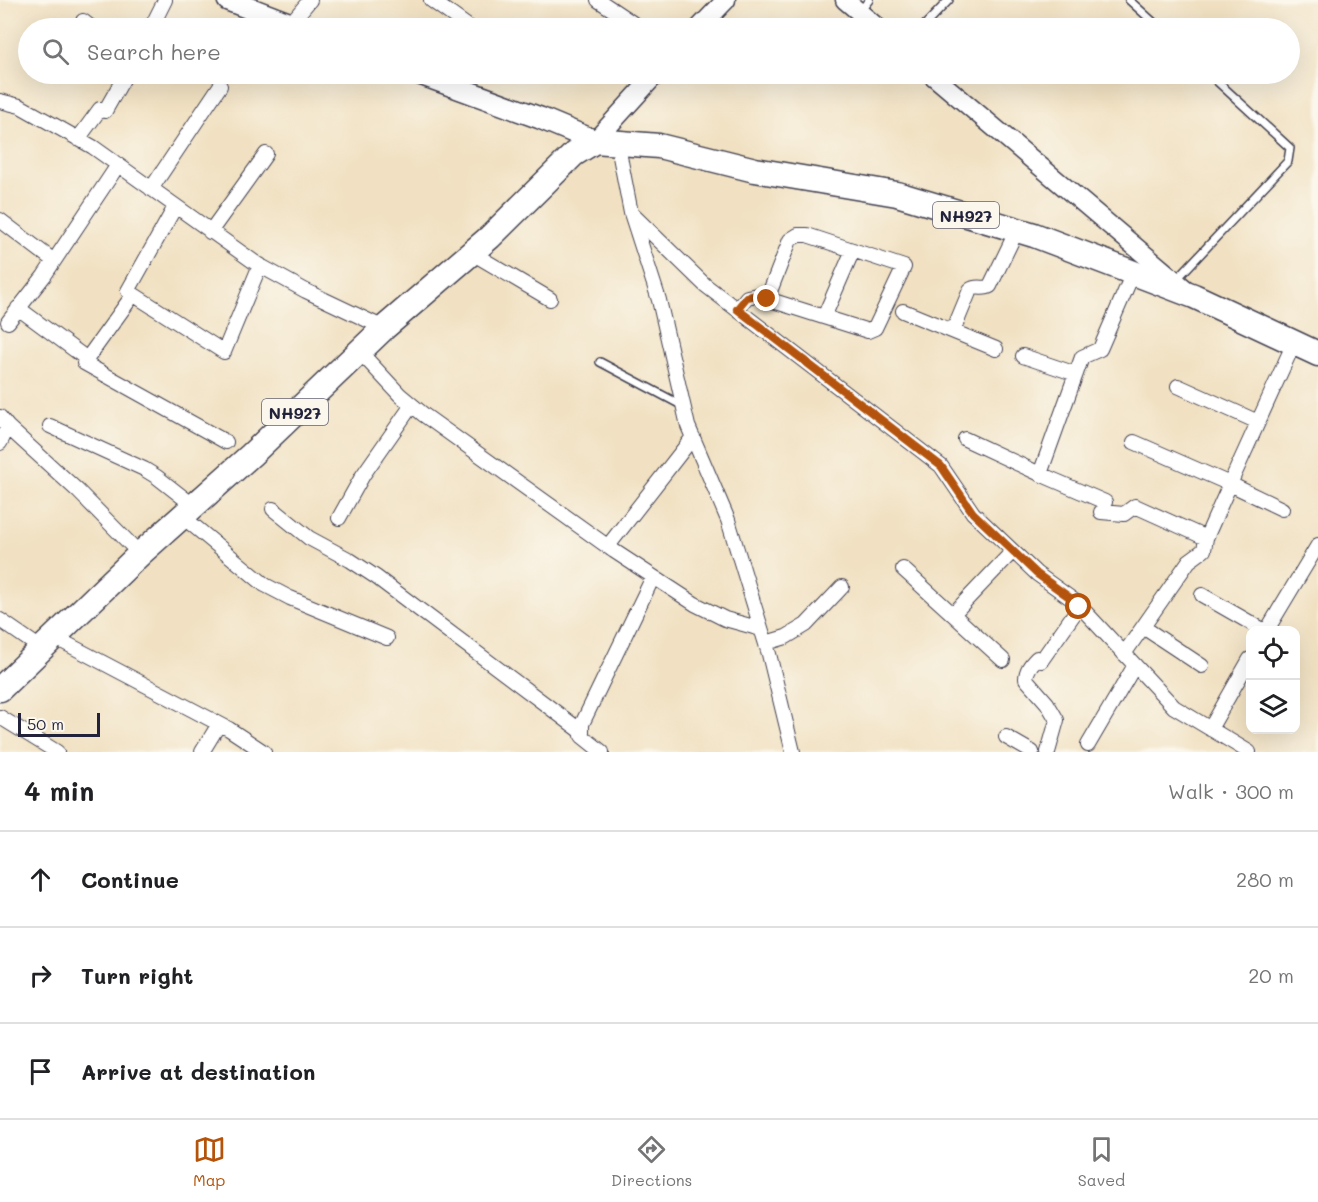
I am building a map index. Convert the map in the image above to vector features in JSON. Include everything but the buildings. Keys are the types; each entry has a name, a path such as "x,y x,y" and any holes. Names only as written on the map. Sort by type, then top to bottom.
{"highway":[{"name":"NH927","path":"0,689 140,554 384,328 472,253 574,154 606,141 659,146 755,170 897,194 1017,230 1194,296 1318,354"}],"main road":[{"path":"228,0 275,18"},
{"path":"709,18 726,0"},
{"path":"845,0 864,6"},
{"path":"448,84 606,141 649,84"},
{"path":"943,84 1194,296"}],"street":[{"path":"156,18 165,0"},
{"path":"300,18 310,0"},
{"path":"431,0 456,18"},
{"path":"598,0 624,18"},
{"path":"78,139 119,84"},
{"path":"151,189 220,86"},
{"path":"0,101 20,106 78,139 260,265 306,291 384,328"},
{"path":"606,141 659,300 693,437 728,520 766,643 794,752"},
{"path":"210,232 266,154"},
{"path":"8,322 54,261 118,165"},
{"path":"175,207 128,291 133,295 224,351 260,265"},
{"path":"631,213 705,285 941,466 973,513 1037,574 1076,602 1174,708 1249,752"},
{"path":"0,220 54,261"},
{"path":"953,331 970,290 975,287 990,286 1017,230"},
{"path":"737,309 747,297 757,295 767,299 868,331 875,328 904,267 807,235 798,235 790,240 767,299"},
{"path":"824,317 853,250"},
{"path":"472,253 550,299"},
{"path":"1040,474 1082,357 1100,349 1133,273"},
{"path":"133,295 84,363 226,442"},
{"path":"18,309 87,359"},
{"path":"903,311 996,349"},
{"path":"1124,654 1189,561 1204,550 1206,538 1294,343"},
{"path":"360,352 412,405 608,546 711,613 761,629"},
{"path":"1023,356 1076,374"},
{"path":"1178,386 1258,422"},
{"path":"339,518 363,475 412,405"},
{"path":"0,443 4,422"},
{"path":"4,422 78,491 140,554"},
{"path":"50,426 157,477 188,511 265,585 290,598 387,638"},
{"path":"608,546 693,437"},
{"path":"965,439 1103,507 1124,514 1134,506 1206,538"},
{"path":"1134,442 1282,509"},
{"path":"273,509 309,538 376,576 581,730 587,740 602,752"},
{"path":"1267,626 1318,545"},
{"path":"953,614 1013,551"},
{"path":"903,569 1003,660"},
{"path":"581,730 653,577"},
{"path":"766,643 786,637 806,625 842,587"},
{"path":"1202,595 1258,626"},
{"path":"1048,752 1057,720 1047,703 1026,679 1026,674 1030,665 1039,659 1079,607"},
{"path":"0,620 219,724 264,752"},
{"path":"1143,627 1202,666"},
{"path":"1088,745 1134,665"},
{"path":"1210,729 1246,668"},
{"path":"0,717 57,752"},
{"path":"202,752 219,724"},
{"path":"1006,737 1032,752"}],"lane":[{"path":"932,18 949,0"},
{"path":"1129,0 1149,18"},
{"path":"1175,280 1288,161 1290,154 1290,148 1220,84"},
{"path":"600,362 684,406"}],"route":[{"path":"767,299 752,295 747,297 737,309 941,466 973,513 1037,574 1076,602 1079,607"}]}
